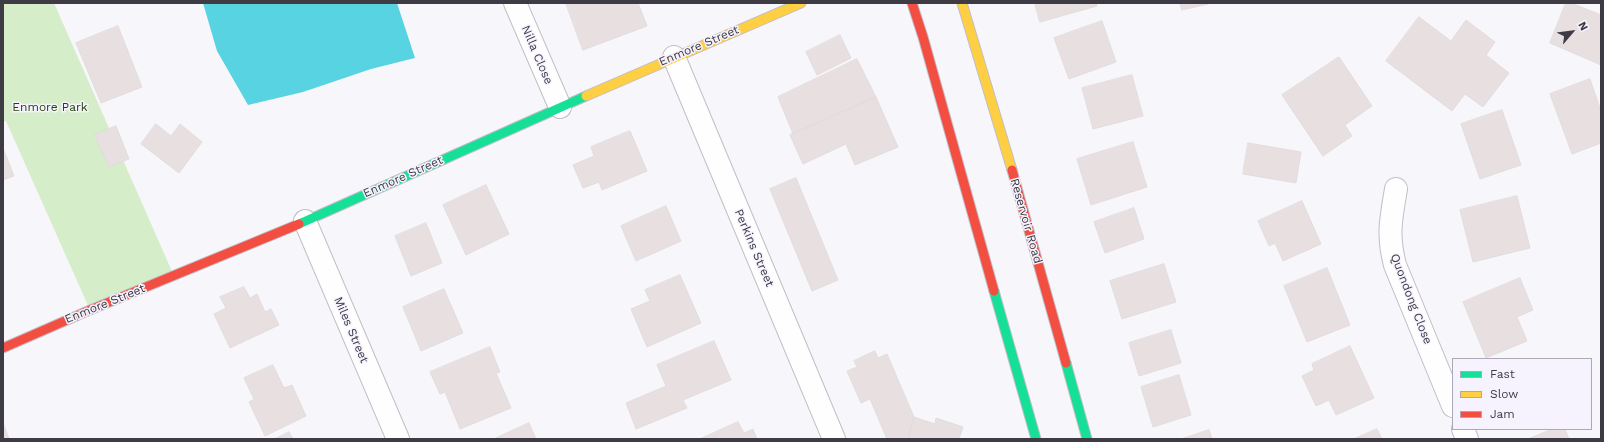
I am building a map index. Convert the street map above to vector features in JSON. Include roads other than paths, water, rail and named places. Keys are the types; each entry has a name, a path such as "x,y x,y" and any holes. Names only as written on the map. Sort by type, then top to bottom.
{"main road":[{"name":"Enmore Street","path":"3,348 90,310 305,221 560,107 801,3"},
{"path":"912,3 923,37 1036,439"},
{"name":"Reservoir Road","path":"962,3 1025,216 1087,439"}],"street":[{"name":"Nilla Close","path":"515,3 560,107"},
{"name":"Perkins Street","path":"674,57 834,439"},
{"name":"Quondong Close","path":"1396,189 1390,224 1390,245 1395,265 1452,404"},
{"name":"Miles Street","path":"305,221 398,439"}],"water":[{"path":"203,3 397,3 415,58 371,69 303,92 248,105 217,51"}],"park label":[{"name":"Enmore Park","path":"50,107"}]}
